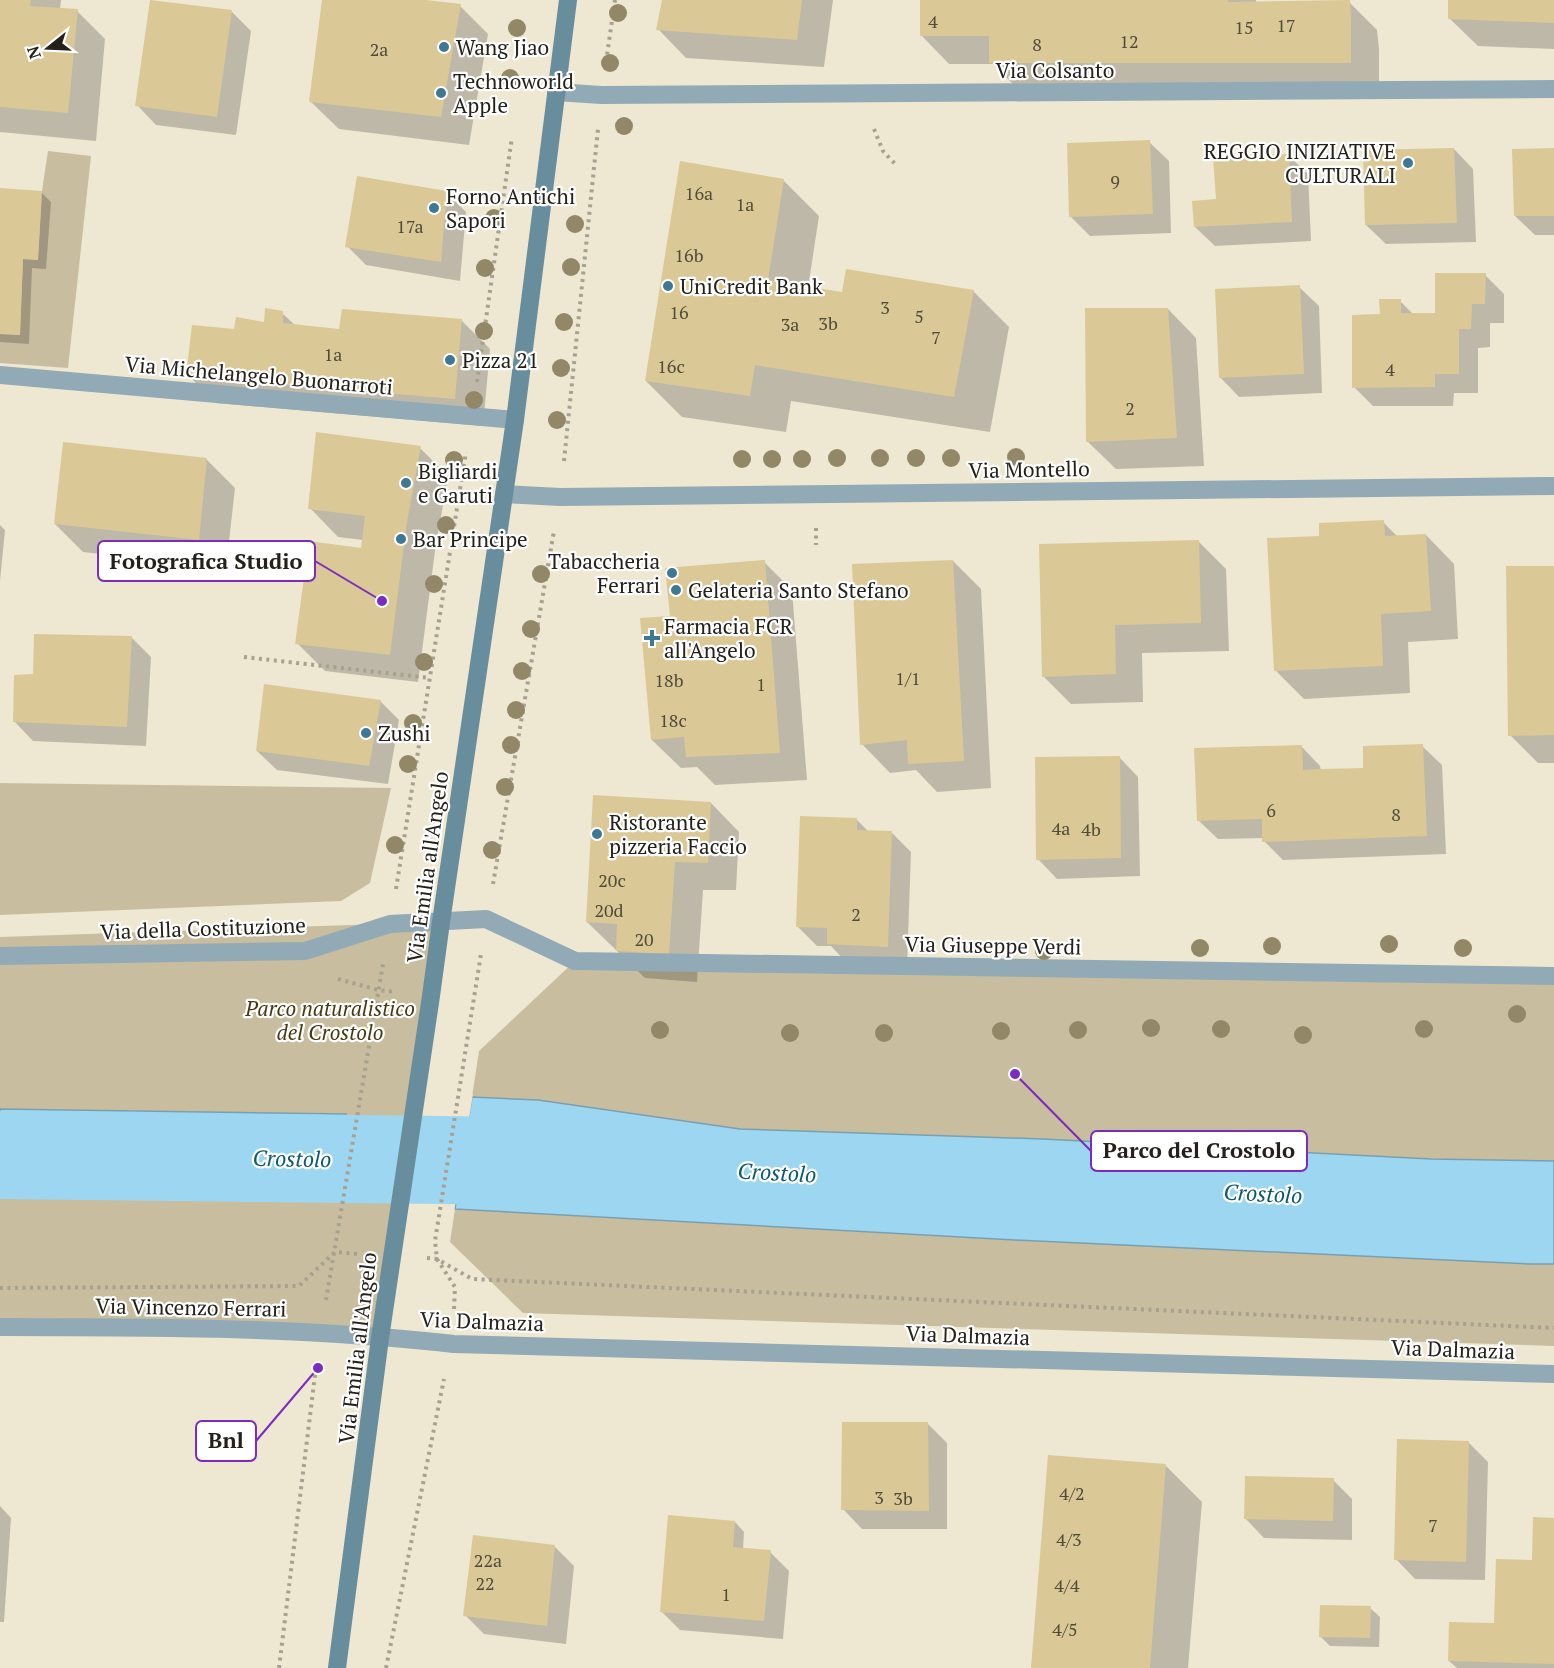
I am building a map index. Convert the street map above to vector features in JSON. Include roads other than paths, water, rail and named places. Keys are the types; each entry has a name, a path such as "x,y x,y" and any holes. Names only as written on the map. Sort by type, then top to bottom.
{"main road":[{"name":"Via Emilia all'Angelo","path":"337,1668 380,1338 515,420 568,0"}],"street":[{"name":"Via Colsanto","path":"556,92 601,95 1554,89"},
{"name":"Via Michelangelo Buonarroti","path":"0,375 515,420"},
{"name":"Via Montello","path":"504,494 560,497 1554,486"},
{"name":"Via Giuseppe Verdi","path":"441,922 486,919 575,961 1554,976"},
{"name":"Via della Costituzione","path":"0,956 305,951 390,924 441,922"},
{"name":"Via Vincenzo Ferrari","path":"0,1327 202,1328 380,1338"},
{"name":"Via Dalmazia","path":"380,1338 452,1343 1554,1374"}],"water":[{"path":"472,1097 538,1100 740,1129 1043,1139 1431,1159 1554,1161 1554,1264 1015,1240 455,1209"},
{"path":"0,1109 346,1114 336,1180 0,1196"}],"waterway":[{"name":"Crostolo","path":"0,1155 584,1163"}],"place":[{"name":"Wang Jiao","path":"444,47"},
{"name":"Technoworld Apple","path":"441,93"},
{"name":"REGGIO INIZIATIVE CULTURALI","path":"1408,163"},
{"name":"Forno Antichi Sapori","path":"434,208"},
{"name":"UniCredit Bank","path":"668,286"},
{"name":"Pizza 21","path":"450,360"},
{"name":"Bigliardi e Garuti","path":"406,483"},
{"name":"Bar Principe","path":"401,539"},
{"name":"Tabaccheria Ferrari","path":"672,573"},
{"name":"Gelateria Santo Stefano","path":"676,590"},
{"name":"Fotografica Studio","path":"382,601"},
{"name":"Farmacia FCR all'Angelo","path":"652,638"},
{"name":"Zushi","path":"366,733"},
{"name":"Ristorante pizzeria Faccio","path":"597,834"},
{"name":"Parco del Crostolo","path":"1015,1074"},
{"name":"Bnl","path":"318,1368"}],"park label":[{"name":"Parco naturalistico del Crostolo","path":"330,1020"}]}
